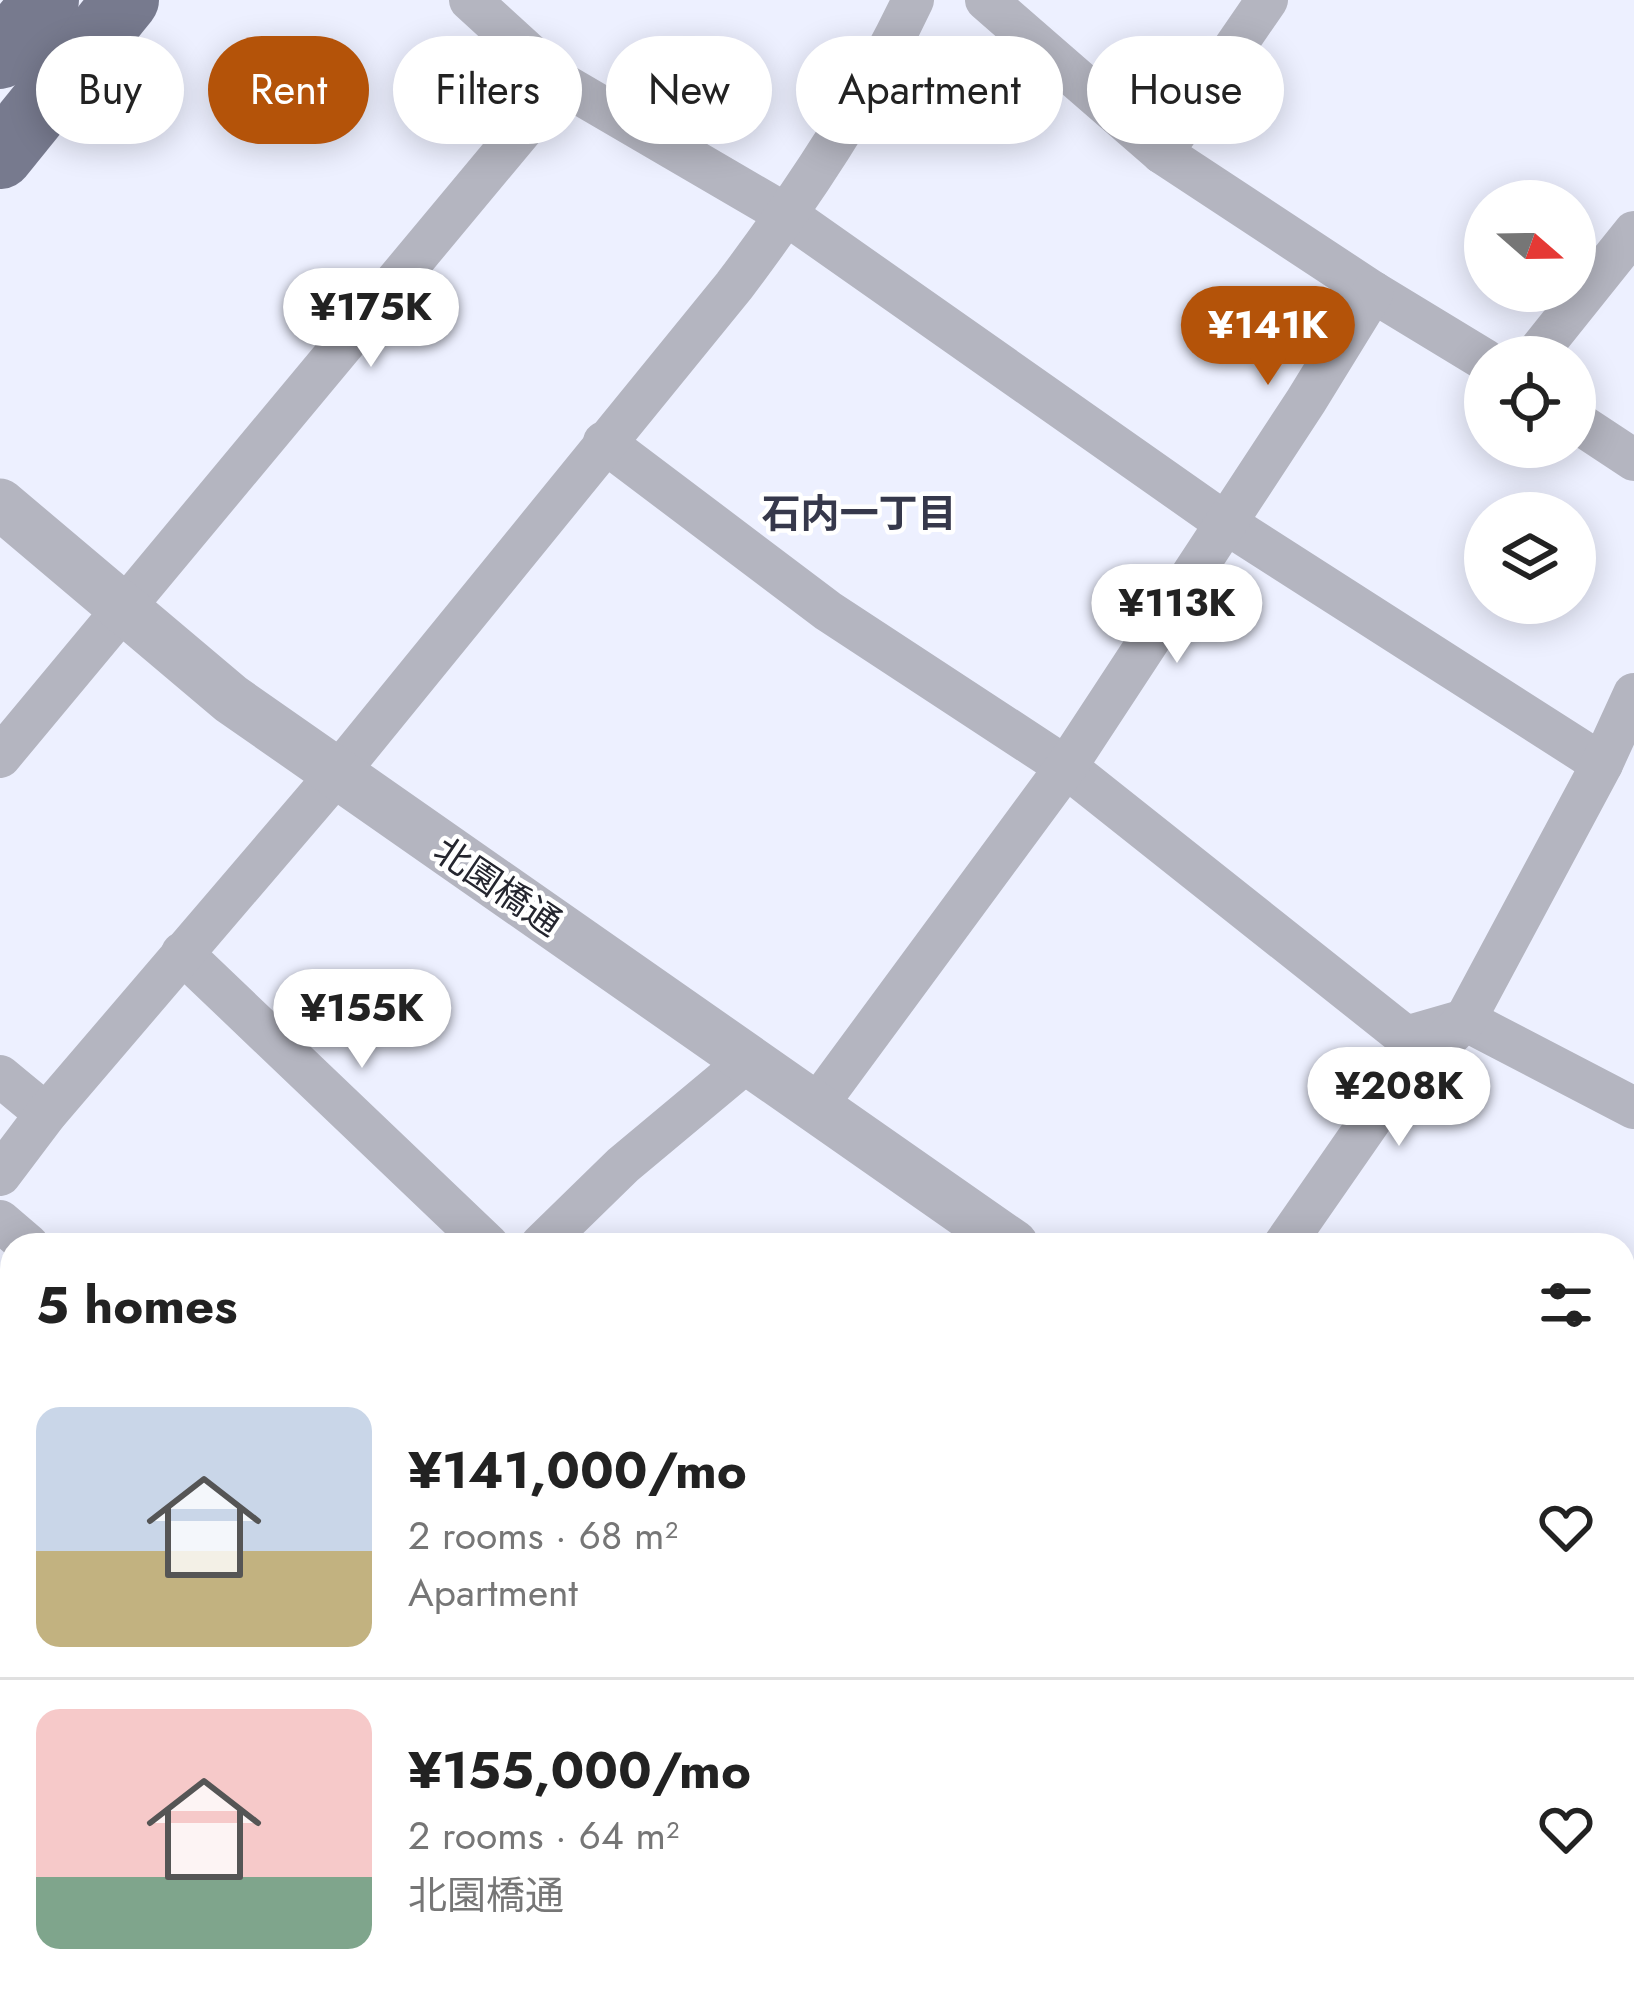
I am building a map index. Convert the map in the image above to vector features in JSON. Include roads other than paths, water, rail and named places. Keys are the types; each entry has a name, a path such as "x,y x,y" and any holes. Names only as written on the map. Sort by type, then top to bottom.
{"highway":[{"path":"0,156 127,0"}],"street":[{"path":"470,0 509,36"},
{"path":"0,1175 46,1114 336,776 787,215 886,58 913,0"},
{"path":"986,0 1162,153 1464,348"},
{"path":"1162,153 1267,0"},
{"path":"582,95 787,215 1223,522 1603,764"},
{"path":"0,757 510,144"},
{"path":"1551,336 1634,232"},
{"path":"818,1105 1066,767 1372,292"},
{"path":"1596,435 1634,460"},
{"path":"604,442 829,611 1066,767 1406,1036 1465,1020 1634,1108"},
{"name":"北園橋通","path":"0,504 231,699 336,776 818,1105 996,1233"},
{"path":"1292,1233 1386,1099 1465,1020 1603,764 1634,694"},
{"path":"182,953 475,1233"},
{"path":"553,1233 622,1165 750,1059"},
{"path":"0,1076 46,1114"}],"district":[{"name":"石内一丁目","path":"859,513"}]}
